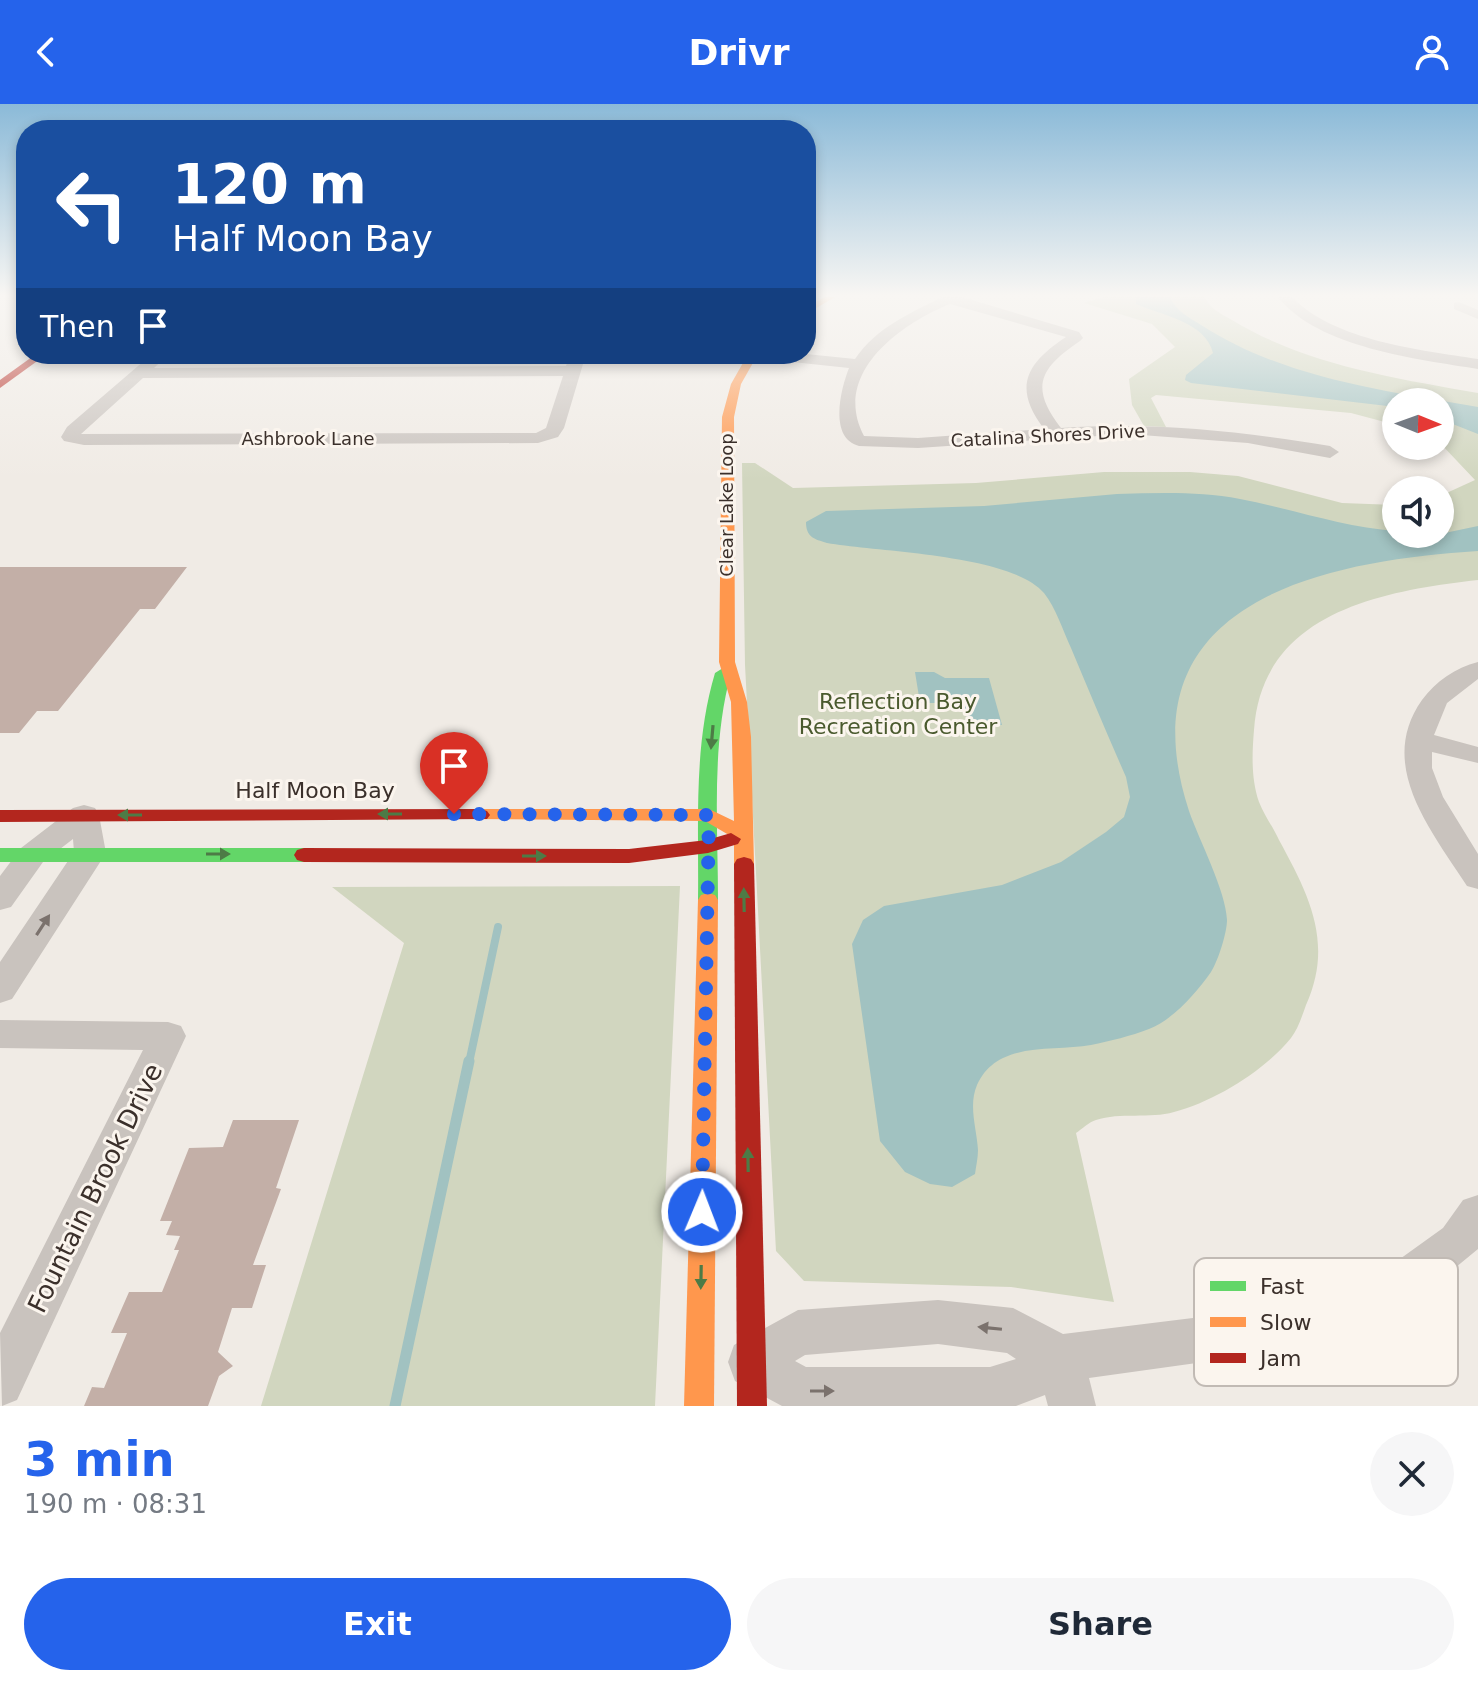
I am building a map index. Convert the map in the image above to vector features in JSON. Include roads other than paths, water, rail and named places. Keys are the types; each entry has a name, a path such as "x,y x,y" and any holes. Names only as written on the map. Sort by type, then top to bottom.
{"street":[{"path":"825,358 863,358"},
{"path":"849,358 861,360"},
{"path":"1048,358 1035,372 1032,388 1035,403 1055,432"},
{"path":"1441,358 1478,364"},
{"name":"Catalina Shores Drive","path":"861,360 848,399 849,417 859,441 918,443 1128,429 1204,433 1330,452"},
{"path":"0,385 28,364"},
{"path":"140,373 150,364"},
{"path":"140,373 532,364"},
{"name":"Ashbrook Lane","path":"140,373 73,431 70,437 512,439 545,436 555,428 575,364"},
{"name":"Clear Lake Loop","path":"745,364 732,392 728,417 727,662 739,702 752,1384"},
{"name":"Clear Lake Loop","path":"699,1385 709,815 716,692 727,662"},
{"path":"1478,670 1443,689 1423,721 1417,766 1432,804 1478,878"},
{"path":"1419,740 1478,755"},
{"path":"0,899 32,855 84,815 90,853 0,990"},
{"path":"709,815 743,835"},
{"name":"Half Moon Bay","path":"0,816 709,815"},
{"path":"0,855 629,856 708,846 743,835"},
{"name":"Fountain Brook Drive","path":"0,1034 168,1036 0,1383"},
{"path":"1442,1258 1471,1239"},
{"path":"752,1384 798,1333 938,1322 1013,1331 1060,1358 1072,1406"},
{"path":"699,1385 752,1384 802,1391 990,1391 1032,1377 1060,1358 1194,1341"}],"water":[{"path":"1207,358 1265,358 1335,380 1382,390 1382,405 1191,383 1185,380 1186,375"},
{"path":"1454,403 1478,407 1478,434 1454,425"},
{"path":"1117,494 1225,496 1382,529 1382,548 1454,548 1454,531 1478,526 1478,551 1357,567 1299,583 1249,607 1209,640 1183,684 1175,741 1189,811 1225,908 1225,932 1214,967 1184,1005 1158,1025 1091,1045 1012,1054 986,1071 974,1093 978,1150 975,1174 952,1187 930,1184 905,1172 880,1141 852,944 863,920 884,906 1002,885 1061,862 1124,817 1130,797 1126,777 1059,620 1044,593 1027,580 974,562 827,543 812,537 807,531 806,522 826,511 984,506"},
{"path":"915,672 934,672 945,678 989,678 1002,725 969,725 963,703 920,703"}],"waterway":[{"path":"469,1063 498,927"},
{"path":"395,1406 469,1061"}],"park label":[{"name":"Reflection Bay Recreation Center","path":"898,714"}]}
